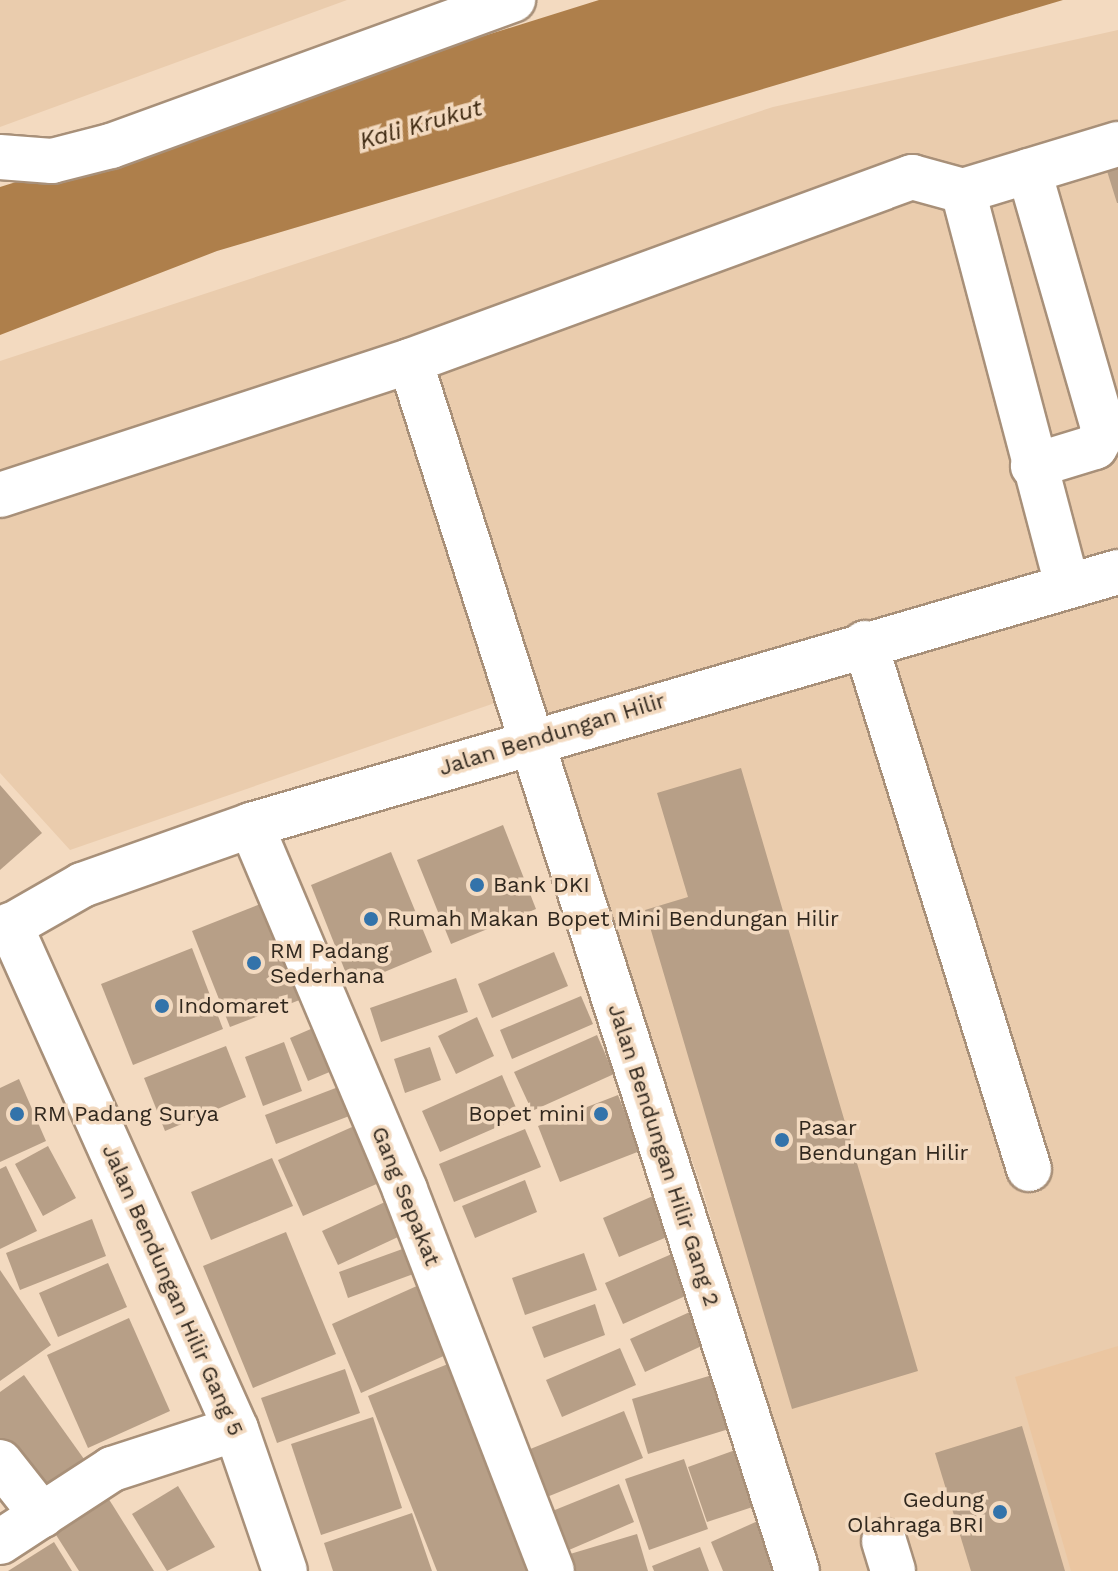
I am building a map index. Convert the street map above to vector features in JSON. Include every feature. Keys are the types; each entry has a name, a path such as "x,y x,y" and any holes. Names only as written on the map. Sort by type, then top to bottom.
{"street":[{"path":"0,157 52,161 111,146 513,0"},
{"path":"0,495 410,361 912,177 963,191 1118,144"},
{"path":"1029,171 1104,431 1095,447 1033,466"},
{"path":"963,191 1033,466 1067,585"},
{"name":"Jalan Bendungan Hilir Gang 2","path":"410,361 797,1571"},
{"name":"Jalan Bendungan Hilir","path":"5,928 82,885 251,825 530,739 1118,572"},
{"path":"865,643 1029,1169"},
{"name":"Gang Sepakat","path":"251,825 405,1190 552,1571"},
{"name":"Jalan Bendungan Hilir Gang 5","path":"5,928 236,1429 285,1571"},
{"path":"0,1542 112,1469 236,1429"},
{"path":"0,1462 42,1515"}],"shaded area":[{"path":"0,0 347,0 0,127"},
{"path":"1118,30 1118,1571 812,1571 702,1188 524,693 70,850 0,773 0,361 773,107"},
{"path":"1118,1346 1118,1571 1071,1571 1015,1377"}],"water":[{"name":"Kali Krukut","path":"599,0 1063,0 217,251 0,335 0,187"}],"building":[{"path":"1118,167 1118,203 1117,203 1107,171"},
{"name":"Pasar Bendungan Hilir","path":"741,768 918,1371 792,1409 645,910 688,897 657,793"},
{"path":"0,785 42,833 0,870"},
{"name":"Bank DKI","path":"503,825 536,909 451,944 417,860"},
{"name":"Rumah Makan Bopet Mini Bendungan Hilir","path":"391,852 432,952 351,986 311,885"},
{"name":"RM Padang Sederhana","path":"278,897 315,994 230,1027 192,931"},
{"name":"Indomaret","path":"192,948 223,1029 133,1065 101,984"},
{"path":"554,952 568,986 492,1018 478,984"},
{"path":"456,978 468,1012 381,1042 370,1008"},
{"path":"581,996 593,1024 512,1059 500,1030"},
{"path":"477,1017 494,1056 456,1074 438,1036"},
{"path":"327,1022 344,1066 308,1081 290,1038"},
{"path":"597,1035 614,1074 532,1111 514,1072"},
{"path":"284,1042 302,1091 263,1106 245,1057"},
{"path":"226,1046 246,1097 165,1131 144,1078"},
{"path":"430,1047 441,1080 405,1093 394,1059"},
{"path":"502,1075 520,1117 440,1152 422,1111"},
{"name":"RM Padang Surya","path":"19,1079 46,1141 0,1162 0,1088"},
{"path":"354,1081 365,1110 276,1144 265,1115"},
{"path":"618,1095 640,1151 560,1182 538,1126"},
{"path":"370,1119 395,1176 303,1216 278,1160"},
{"path":"525,1129 541,1167 454,1202 439,1164"},
{"path":"48,1146 76,1198 43,1216 15,1164"},
{"path":"272,1158 293,1206 211,1240 191,1192"},
{"path":"6,1166 37,1231 0,1249 0,1169"},
{"path":"525,1180 537,1212 475,1238 462,1206"},
{"path":"662,1192 679,1232 619,1257 603,1218"},
{"path":"398,1196 413,1230 338,1265 322,1231"},
{"path":"92,1219 106,1256 20,1290 6,1253"},
{"path":"286,1232 336,1354 253,1388 203,1266"},
{"path":"419,1243 427,1269 348,1298 339,1272"},
{"path":"584,1253 597,1290 525,1315 512,1278"},
{"path":"674,1253 692,1293 623,1324 605,1283"},
{"path":"108,1263 127,1307 58,1337 39,1293"},
{"path":"0,1270 51,1345 0,1381"},
{"path":"428,1281 457,1350 361,1393 332,1324"},
{"path":"595,1304 605,1335 544,1358 532,1327"},
{"path":"692,1311 706,1344 645,1372 630,1339"},
{"path":"129,1318 170,1411 88,1448 47,1355"},
{"path":"620,1348 636,1385 562,1417 546,1380"},
{"path":"463,1358 546,1571 437,1571 368,1396"},
{"path":"345,1369 360,1413 277,1443 261,1398"},
{"path":"729,1370 745,1424 648,1454 632,1399"},
{"path":"24,1375 89,1466 42,1500 0,1442 0,1392"},
{"path":"624,1411 643,1458 537,1501 518,1454"},
{"path":"373,1417 402,1508 321,1535 291,1444"},
{"name":"Gedung Olahraga BRI","path":"1022,1426 1065,1571 971,1571 935,1453"},
{"path":"752,1444 771,1501 707,1522 688,1467"},
{"path":"684,1459 708,1529 649,1550 625,1479"},
{"path":"619,1484 634,1522 562,1553 545,1514"},
{"path":"178,1486 215,1547 167,1571 132,1514"},
{"path":"105,1493 154,1571 79,1571 51,1527"},
{"path":"412,1513 432,1571 333,1571 324,1543"},
{"path":"769,1516 793,1571 723,1571 711,1542"},
{"path":"637,1534 648,1571 564,1571 560,1557"},
{"path":"54,1542 72,1571 8,1571"},
{"path":"700,1547 709,1571 654,1571 652,1566"}],"place":[{"name":"Bank DKI","path":"477,885"},
{"name":"Rumah Makan Bopet Mini Bendungan Hilir","path":"371,919"},
{"name":"RM Padang Sederhana","path":"254,963"},
{"name":"Indomaret","path":"162,1006"},
{"name":"RM Padang Surya","path":"17,1114"},
{"name":"Bopet mini","path":"601,1114"},
{"name":"Pasar Bendungan Hilir","path":"782,1140"},
{"name":"Gedung Olahraga BRI","path":"1000,1512"}]}
